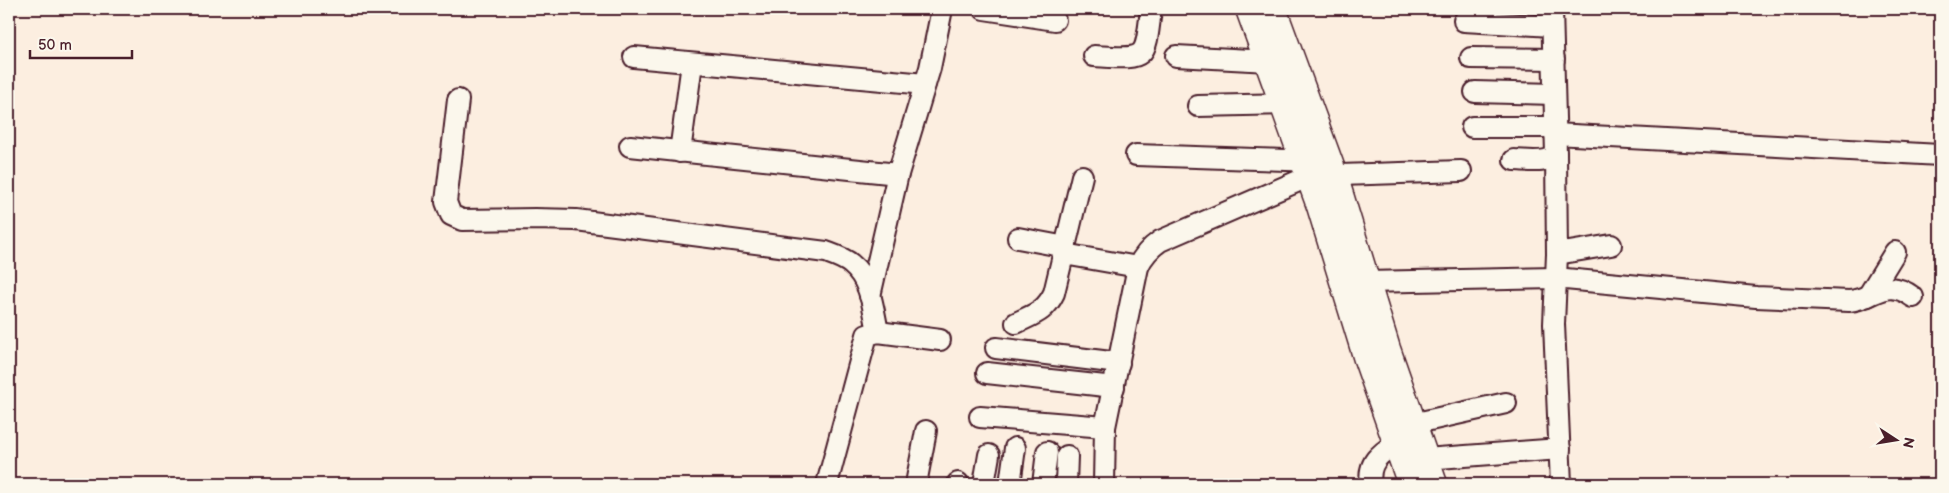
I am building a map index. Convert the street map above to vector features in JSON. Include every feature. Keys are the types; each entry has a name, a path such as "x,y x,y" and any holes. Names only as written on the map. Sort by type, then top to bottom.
{"highway":[{"path":"1250,9 1284,104 1318,168 1364,275 1386,349 1405,433 1412,484"},
{"path":"1272,9 1318,168 1321,206 1367,356 1405,433 1429,472"}],"street":[{"path":"870,296 898,174 930,68 942,9"},
{"path":"984,9 1055,20"},
{"path":"1094,56 1129,58 1141,55 1147,46 1151,9"},
{"path":"1464,22 1552,17 1556,154 1554,324 1561,484"},
{"path":"1176,56 1269,61"},
{"path":"634,57 925,84"},
{"path":"1471,58 1554,59"},
{"path":"680,152 692,63"},
{"path":"1475,92 1554,94"},
{"path":"458,100 446,202 451,215 462,220 534,218 576,220 826,252 850,263 862,275 870,296 878,332"},
{"path":"1198,106 1284,104"},
{"path":"1472,127 1555,130 1940,156"},
{"path":"630,146 898,174"},
{"path":"1514,160 1546,161 1556,154"},
{"path":"1136,155 1318,168 1461,170"},
{"path":"1104,484 1105,426 1138,267 1142,258 1149,249 1160,241 1318,168"},
{"path":"1016,323 1042,310 1049,304 1054,293 1082,176"},
{"path":"1018,238 1138,267"},
{"path":"1555,267 1612,245"},
{"path":"1868,296 1895,252"},
{"path":"1364,275 1555,267 1756,297 1857,301 1880,289 1892,288 1904,291 1913,297"},
{"path":"827,484 867,335 878,332 940,340"},
{"path":"996,348 1119,363"},
{"path":"987,373 1114,387"},
{"path":"1371,484 1372,468 1378,455 1405,433 1506,403"},
{"path":"980,417 1105,426"},
{"path":"916,484 926,431"},
{"path":"1010,484 1015,448"},
{"path":"1429,472 1560,449"},
{"path":"1043,484 1047,452"},
{"path":"984,484 989,455"},
{"path":"1066,484 1068,456"}]}
